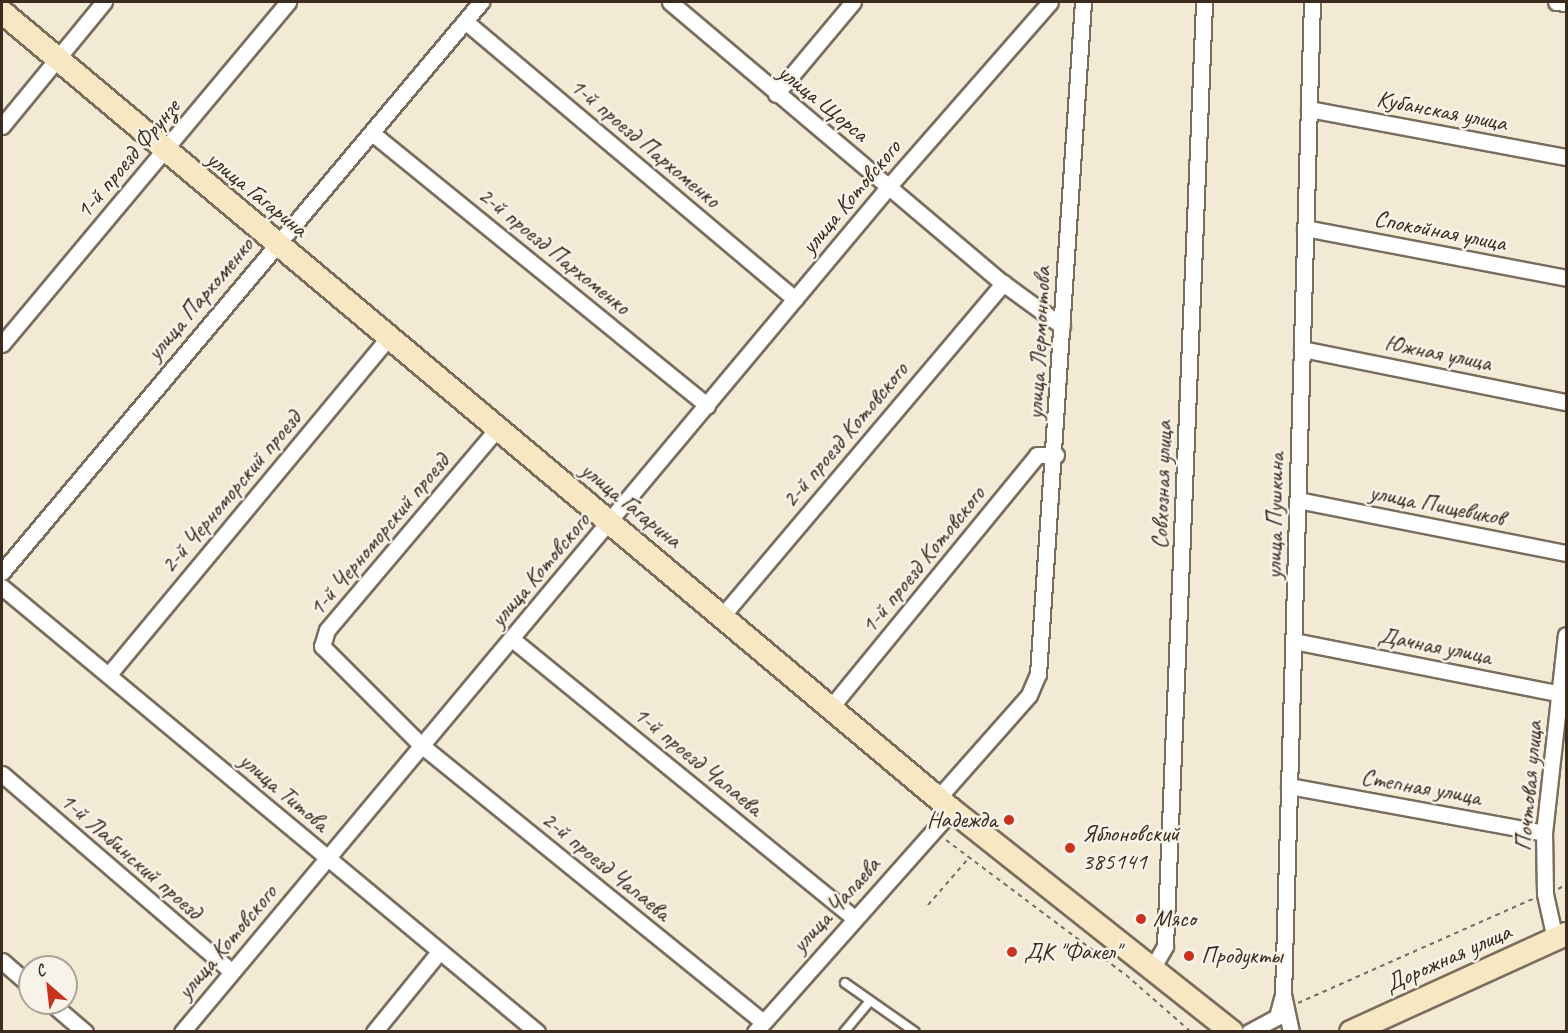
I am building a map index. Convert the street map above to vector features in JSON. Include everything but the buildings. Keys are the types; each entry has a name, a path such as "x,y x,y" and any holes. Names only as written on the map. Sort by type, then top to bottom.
{"street":[{"path":"2,126 104,2"},
{"name":"1-й проезд Фрунзе","path":"2,344 288,2"},
{"name":"улица Пархоменко","path":"2,572 276,243 372,133 481,2"},
{"name":"улица Щорса","path":"670,2 776,94 1003,283 1062,326"},
{"path":"776,94 853,2"},
{"name":"улица Котовского","path":"182,1032 327,856 513,639 889,186 1050,2"},
{"name":"улица Лермонтова","path":"1035,686 1056,455 1083,2"},
{"name":"Совхозная улица","path":"1153,967 1165,946 1204,2"},
{"name":"улица Пушкина","path":"1291,1032 1283,995 1312,2"},
{"path":"1556,2 1566,3"},
{"name":"улица Гагарина","path":"2,12 55,61 163,152 276,243 387,339 610,522 945,804 1232,1032"},
{"name":"1-й проезд Пархоменко","path":"466,22 795,299"},
{"name":"Кубанская улица","path":"1309,109 1566,158"},
{"name":"2-й проезд Пархоменко","path":"372,133 707,405"},
{"name":"Спокойная улица","path":"1305,228 1566,278"},
{"name":"2-й проезд Котовского","path":"722,616 1003,283"},
{"name":"2-й Черноморский проезд","path":"110,674 387,339"},
{"name":"Южная улица","path":"1302,349 1566,402"},
{"name":"1-й Черноморский проезд","path":"421,745 327,653 322,638 496,430"},
{"name":"1-й проезд Котовского","path":"831,707 1037,455 1056,455"},
{"name":"улица Пищевиков","path":"1298,500 1566,553"},
{"name":"улица Титова","path":"2,587 110,674 537,1032"},
{"name":"Почтовая улица","path":"1561,937 1545,894 1544,833 1563,695 1566,635"},
{"name":"1-й проезд Чапаева","path":"513,639 854,918"},
{"name":"Дачная улица","path":"1294,641 1563,695"},
{"name":"улица Чапаева","path":"759,1027 935,830 945,804 1035,686"},
{"name":"2-й проезд Чапаева","path":"421,745 759,1027"},
{"name":"1-й Лабинский проезд","path":"2,774 232,972"},
{"name":"Степная улица","path":"1289,786 1544,833"},
{"name":"Дорожная улица","path":"1351,1032 1561,937"},
{"path":"374,1032 439,952"},
{"path":"2,961 18,975"},
{"path":"1249,1032 1277,1017 1283,995"},
{"path":"65,1015 84,1032"}],"lane":[{"path":"845,983 869,1002 915,1032"},
{"path":"844,1032 869,1002"}],"path":[{"path":"935,830 968,859 1126,975 1191,1032"},
{"path":"928,905 968,859"},
{"path":"1283,995 1302,1005 1566,885"}],"place":[{"name":"Надежда","path":"1009,820"},
{"name":"Яблоновский 385141","path":"1070,848"},
{"name":"Мясо","path":"1141,919"},
{"name":"ДК \"Факел\"","path":"1012,952"},
{"name":"Продукты","path":"1189,956"}]}
